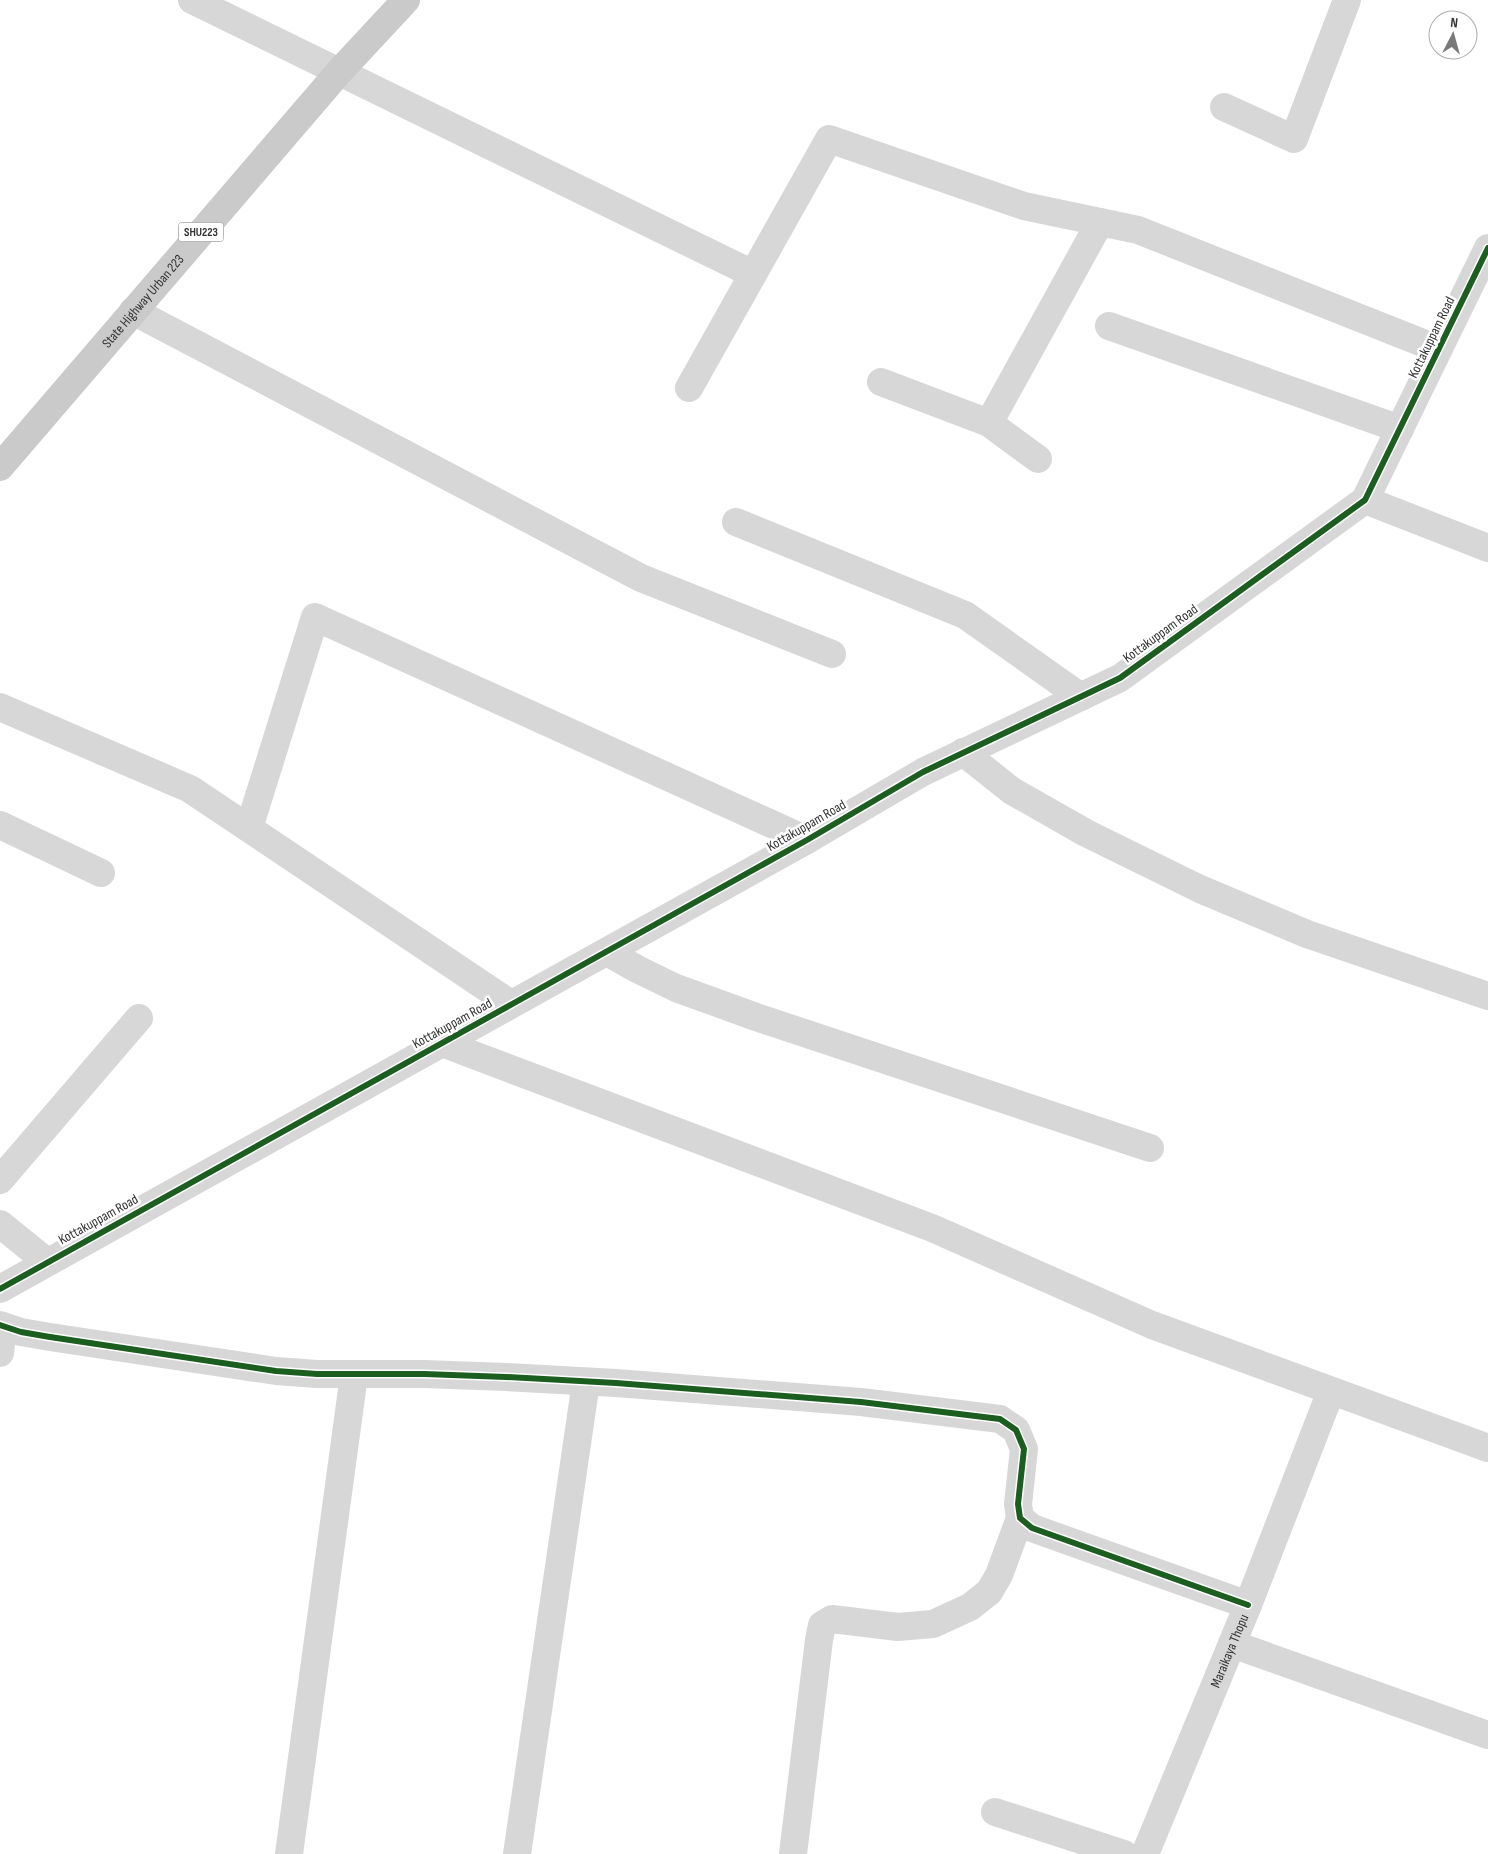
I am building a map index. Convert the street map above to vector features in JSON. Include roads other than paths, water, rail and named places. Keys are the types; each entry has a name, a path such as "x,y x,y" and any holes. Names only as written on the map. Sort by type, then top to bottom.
{"main road":[{"name":"State Highway Urban 223","path":"0,467 339,72 406,0"}],"street":[{"path":"192,0 754,274"},
{"path":"1224,107 1294,139 1347,0"},
{"path":"689,388 829,139 1024,206 1138,230 1438,349"},
{"path":"989,423 1100,222"},
{"name":"Kottakuppam Road","path":"0,1289 808,840 923,772 1120,678 1365,500 1488,248"},
{"path":"133,312 642,578 832,654"},
{"path":"1109,326 1400,429"},
{"path":"881,382 989,423 1038,460"},
{"path":"1365,500 1488,548"},
{"path":"736,522 965,615 1081,697"},
{"path":"248,828 315,617 808,840"},
{"path":"0,707 190,789 511,1004"},
{"path":"963,752 1012,791 1086,833 1200,889 1307,934 1488,996"},
{"path":"0,825 101,873"},
{"path":"607,952 676,988 1150,1148"},
{"path":"0,1180 138,1018"},
{"path":"442,1043 932,1228 1152,1325 1488,1448"},
{"path":"0,1224 47,1262"},
{"path":"1,1335 50,1337 276,1371 317,1374 433,1374 586,1382 861,1402 1000,1419 1016,1430 1024,1448 1018,1504 1020,1518 999,1575 989,1592 970,1607 933,1624 898,1627 832,1619 822,1625 793,1854"},
{"path":"289,1854 354,1374"},
{"path":"518,1854 586,1382"},
{"name":"Maraikaya Thopu","path":"1145,1854 1248,1605 1331,1391"},
{"path":"1020,1518 1032,1528 1248,1605"},
{"path":"1232,1644 1488,1735"},
{"path":"995,1812 1124,1854"}]}
